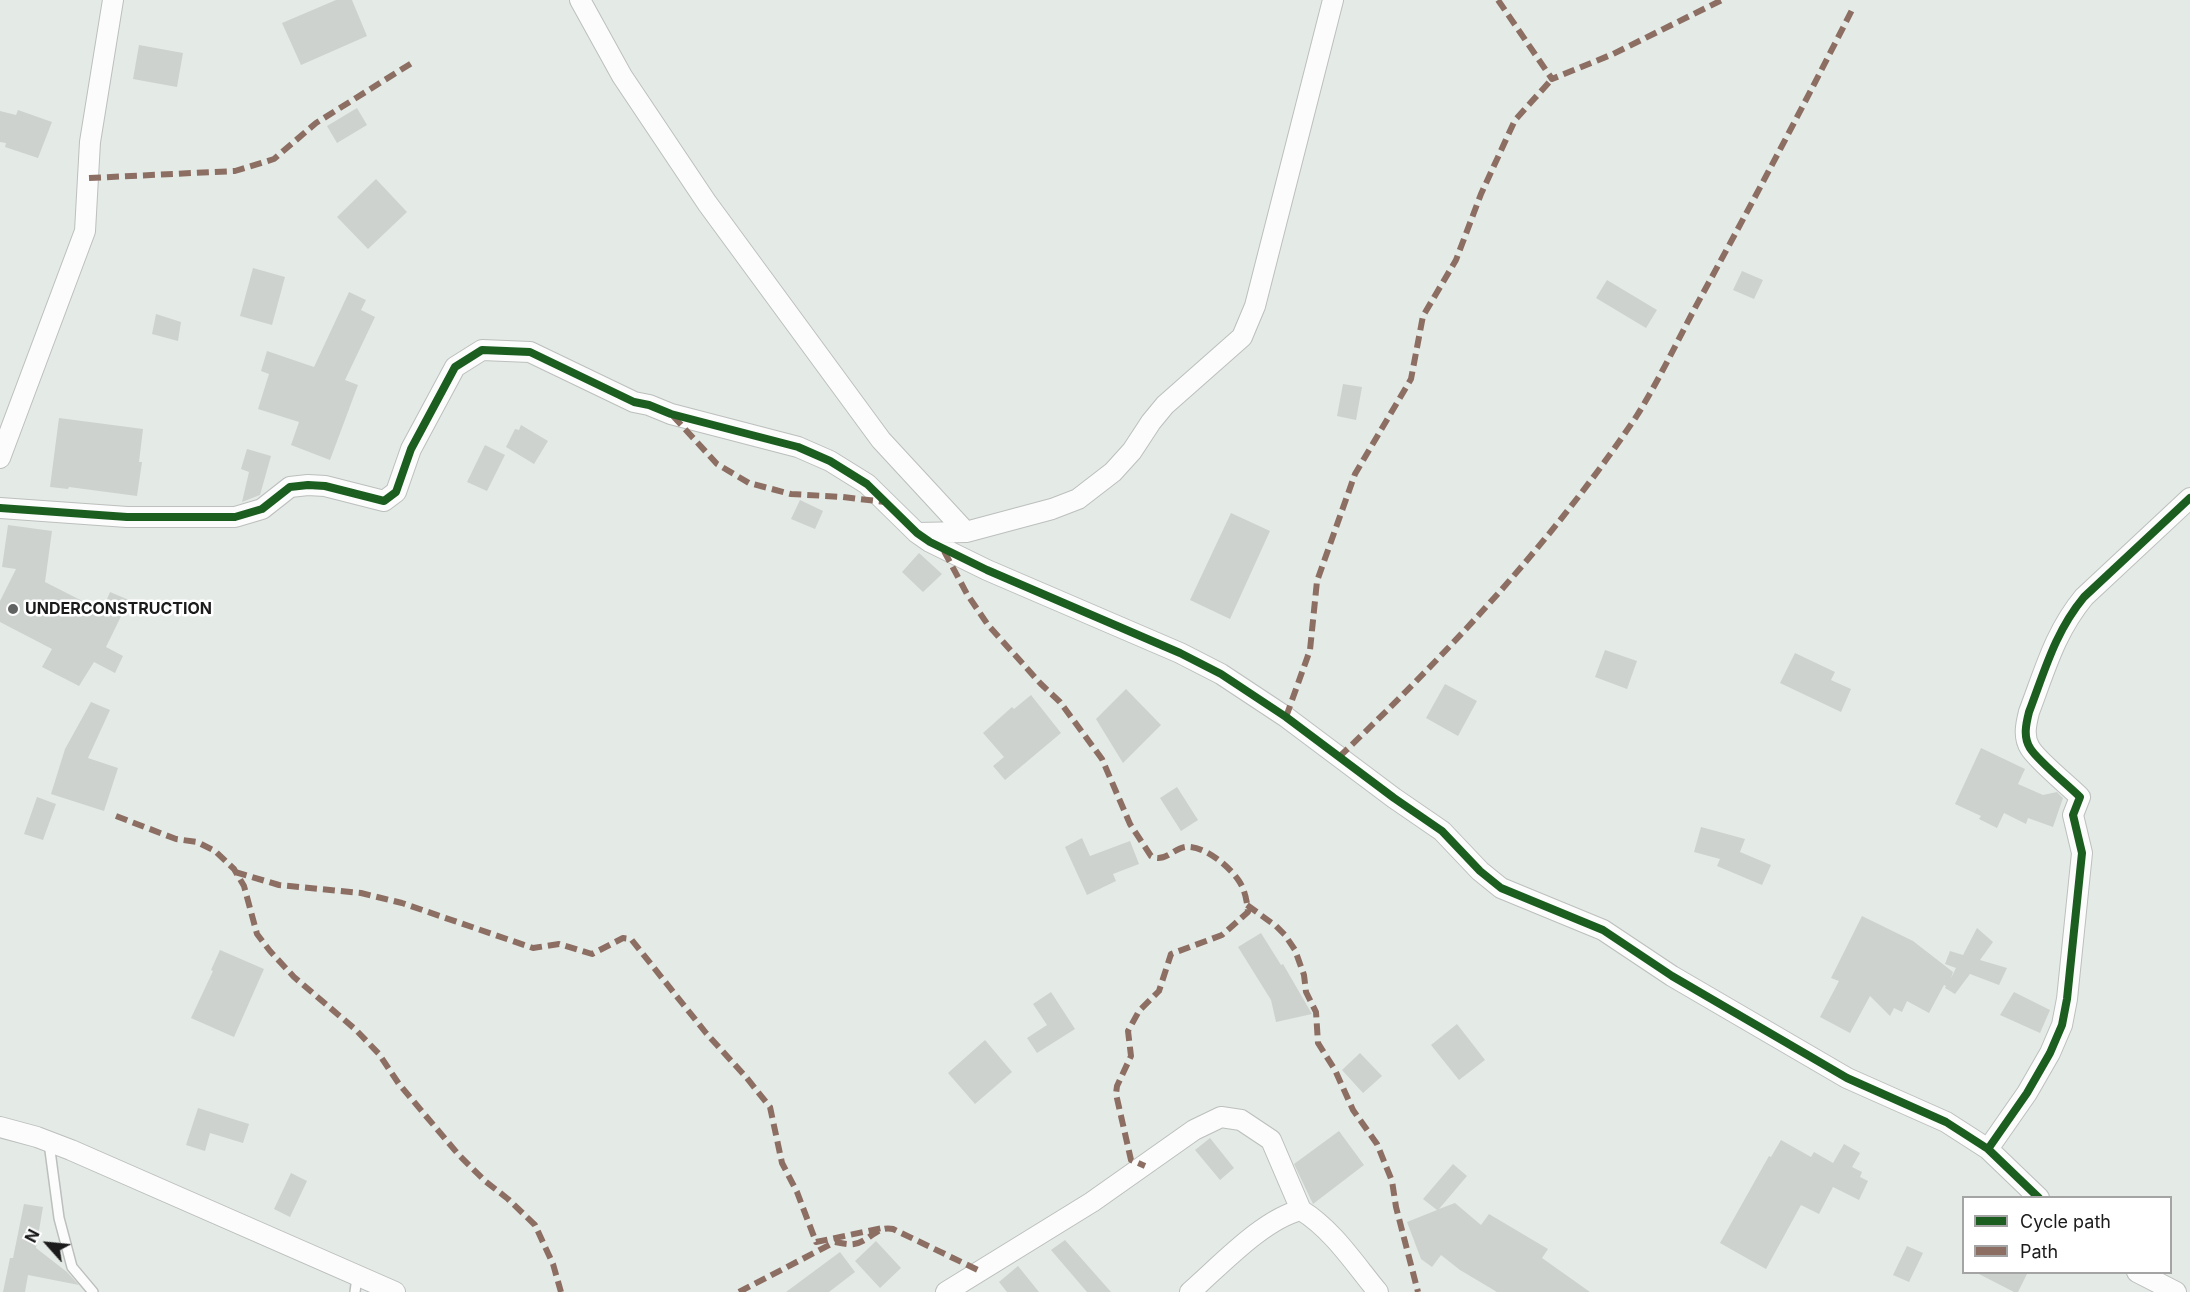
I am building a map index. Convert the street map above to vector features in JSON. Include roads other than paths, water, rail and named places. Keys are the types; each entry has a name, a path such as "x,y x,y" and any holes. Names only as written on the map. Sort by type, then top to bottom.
{"street":[{"path":"0,458 85,231 90,142 113,0"},
{"path":"580,0 622,76 707,203 881,440 966,532"},
{"path":"917,533 966,532 1078,499 1113,472 1132,451 1151,422 1166,405 1242,336 1255,306 1333,0"},
{"path":"0,508 127,517 224,518 262,509 290,487 308,485 325,486 384,501 396,492 411,449 455,367 482,350 530,351 634,402 812,452 867,484 917,533 930,542 987,570 1180,653 1221,674 1286,717 1442,831 1480,871 1501,888 1603,930 1672,976 1847,1078 1946,1122 1988,1149 2038,1196"},
{"path":"1988,1149 2027,1093 2050,1053 2062,1025 2067,999 2082,853 2073,814 2080,797 2030,749 2026,736 2029,712 2059,633 2069,615 2084,597 2190,498"},
{"path":"946,1292 1092,1202 1194,1130 1221,1117 1241,1120 1271,1140 1301,1210 1316,1220 1338,1242 1378,1292"},
{"path":"0,1127 48,1141 356,1284 395,1292"},
{"path":"1190,1292 1258,1233 1286,1214 1301,1210"},
{"path":"2142,1274 2172,1291"}],"lane":[{"path":"48,1141 59,1218 72,1267 93,1292"}],"place":[{"name":"UNDERCONSTRUCTION","path":"13,609"}]}
